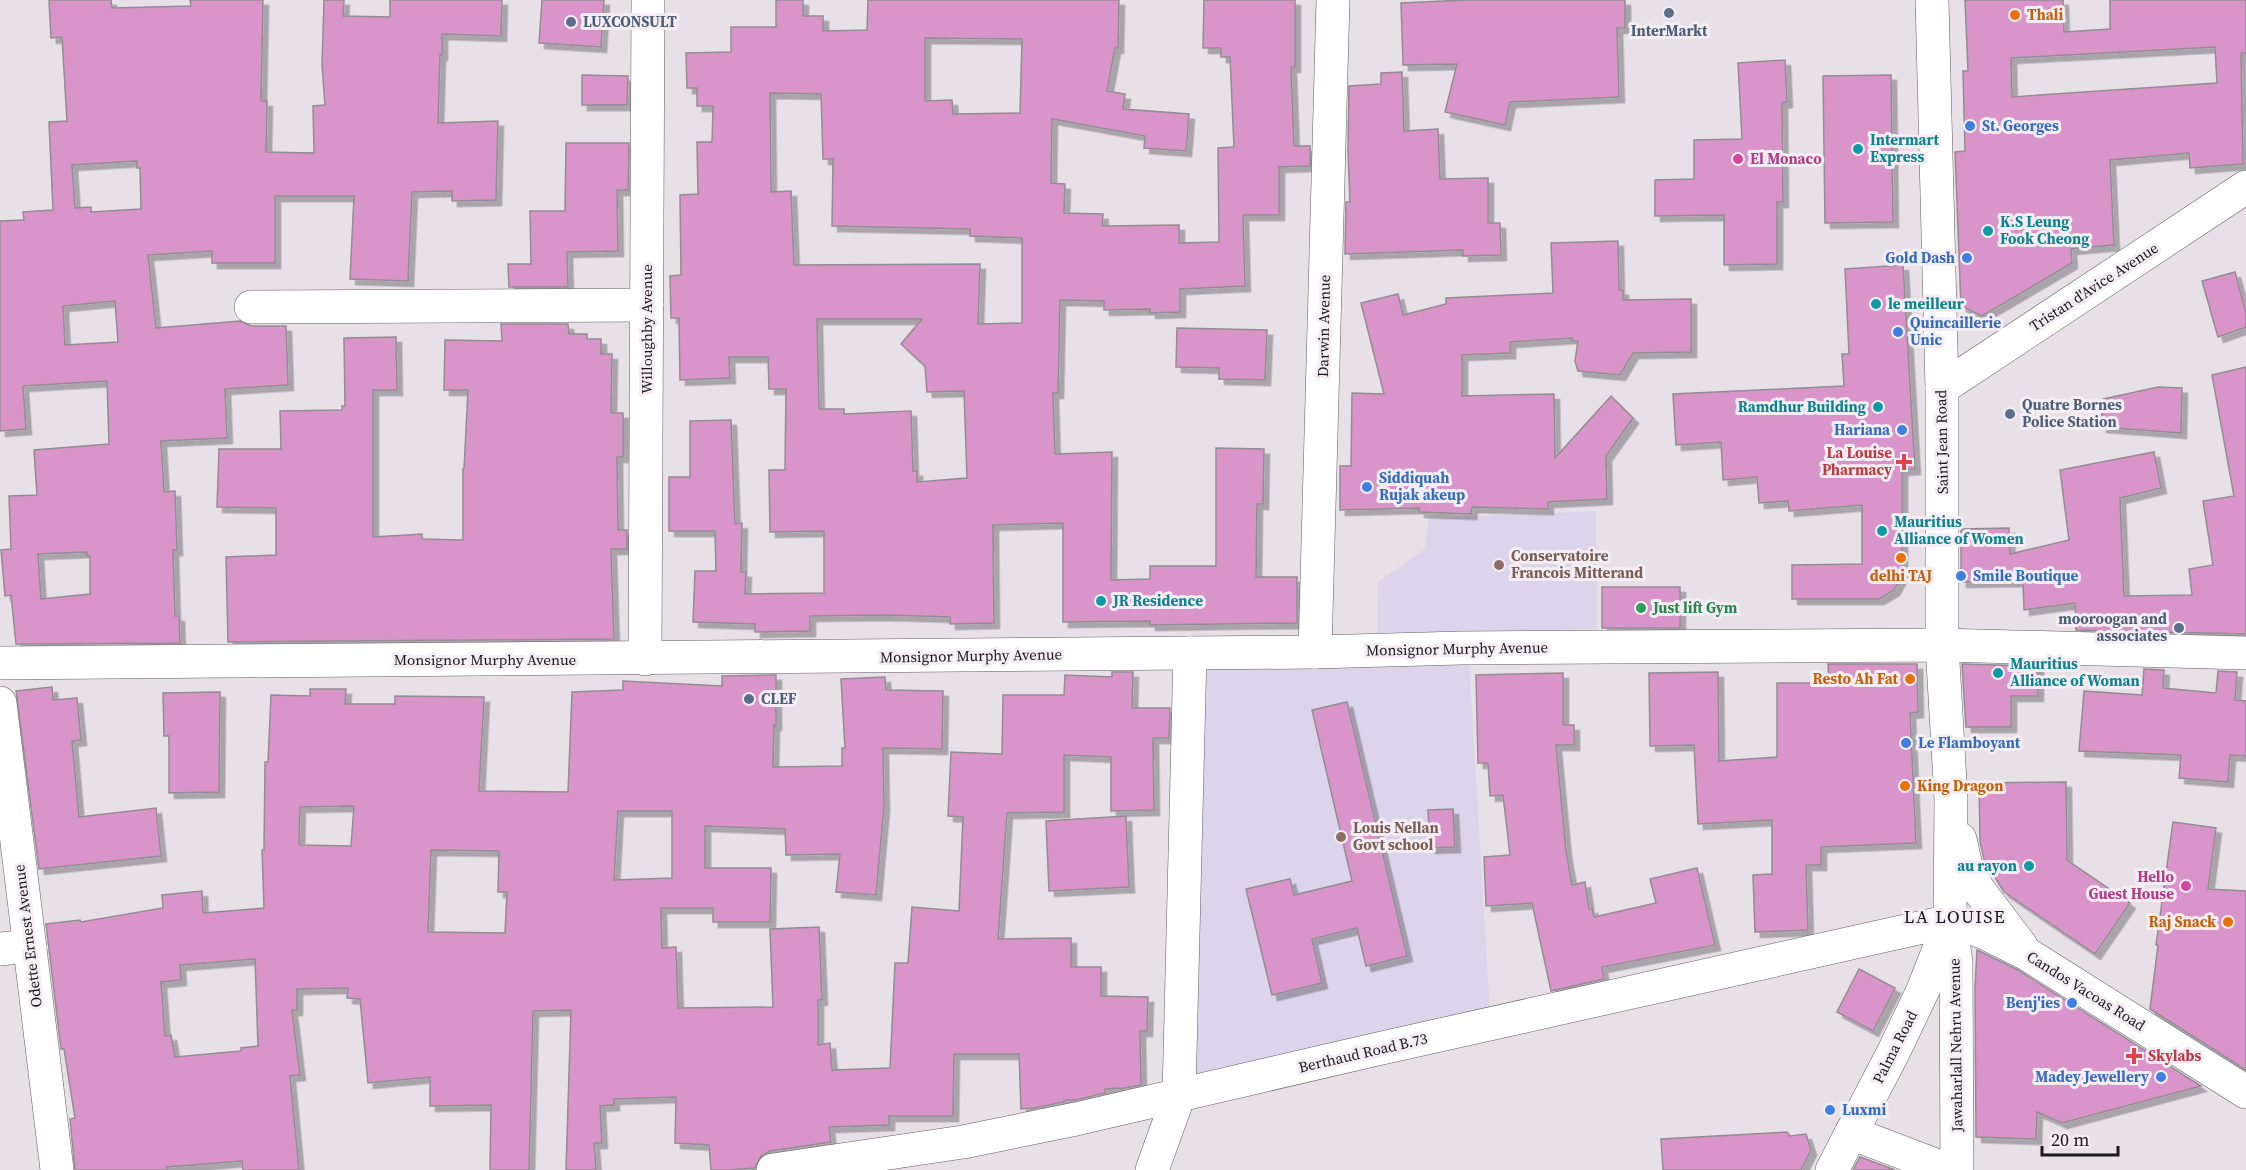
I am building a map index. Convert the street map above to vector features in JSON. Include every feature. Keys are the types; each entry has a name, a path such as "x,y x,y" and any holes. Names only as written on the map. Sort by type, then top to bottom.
{"street":[{"name":"Willoughby Avenue","path":"645,659 648,0"},
{"name":"Darwin Avenue","path":"1315,652 1333,0"},
{"name":"Saint Jean Road","path":"1932,0 1942,388 1942,645 1952,799 1950,921"},
{"name":"Tristan d'Avice Avenue","path":"1942,388 2246,187"},
{"path":"251,307 647,304"},
{"name":"Monsignor Murphy Avenue","path":"0,663 645,659 1315,652 1461,648 1942,645 2246,653"},
{"path":"1152,1170 1179,1095 1190,653"},
{"name":"Odette Ernest Avenue","path":"0,703 15,947 57,1170"},
{"path":"1952,799 1966,866 1991,908 2027,954"},
{"name":"Berthaud Road B.73","path":"773,1170 971,1140 1077,1119 1950,921"},
{"name":"Candos Vacoas Road","path":"1950,921 1983,932 2027,954 2246,1092"},
{"name":"Palma Road","path":"1832,1170 1923,990 1950,921"},
{"name":"Jawaharlall Nehru Avenue","path":"1950,921 1956,962 1957,1170"},
{"path":"1851,1133 1948,1170"}],"shaded area":[{"name":"Conservatoire Francois Mitterand","path":"1596,511 1597,629 1377,633 1378,582 1425,549 1429,518"},
{"name":"Louis Nellan Govt school","path":"1207,658 1469,659 1490,1014 1195,1077"}],"building":[{"path":"49,0 111,0 112,8 191,6 190,0 263,0 261,101 267,101 266,152 314,153 313,106 325,105 322,65 324,0 344,0 343,16 390,17 390,0 502,0 501,36 442,34 442,55 440,55 438,123 498,121 496,200 452,201 452,191 412,192 408,281 350,279 354,196 275,196 275,263 212,263 212,251 148,255 156,328 240,321 251,326 286,326 288,385 225,389 227,438 161,441 164,492 175,491 177,550 173,550 175,616 179,616 180,643 16,644 11,595 5,596 1,550 11,549 9,496 37,495 34,450 109,444 107,381 23,386 26,429 0,431 0,221 24,220 23,212 53,210 49,122 67,121 62,37 51,38","holes":["137,161 137,168 140,168 141,209 91,212 91,207 75,208 72,165","115,301 118,342 65,345 63,306","87,552 87,556 90,556 90,594 41,599 38,554"]},
{"name":"LUXCONSULT","path":"542,0 604,0 601,47 539,43"},
{"path":"776,0 803,0 803,16 823,16 823,31 867,30 868,0 1119,0 1118,48 1115,48 1107,91 1125,94 1123,109 1189,114 1186,151 1144,148 1145,136 1052,119 1051,183 1065,184 1064,213 1103,214 1102,226 1179,225 1179,243 1219,242 1218,148 1234,147 1230,57 1221,57 1221,48 1203,48 1204,0 1295,0 1295,67 1291,67 1294,146 1310,146 1310,166 1279,167 1279,215 1243,215 1245,286 1180,289 1180,312 1150,313 1150,309 1104,310 1104,301 1060,300 1058,393 1053,393 1055,454 1112,452 1111,580 1150,579 1150,566 1216,566 1216,448 1264,449 1263,504 1257,504 1256,577 1297,577 1297,623 1150,625 1150,621 1063,622 1063,523 993,525 994,623 950,624 950,617 810,616 810,631 755,632 755,624 693,622 695,571 716,571 715,531 669,531 669,477 690,477 690,421 731,420 735,524 742,523 741,572 746,572 745,594 824,593 824,531 770,532 769,470 785,470 786,389 769,389 768,357 729,357 730,378 680,380 679,318 671,318 670,276 681,275 680,195 698,194 697,142 712,142 713,106 697,106 697,88 687,88 686,53 731,52 731,27 776,27","holes":["925,38 1022,39 1020,113 953,114 952,100 925,101","770,93 821,94 823,159 833,159 832,226 970,229 970,236 1022,238 1022,323 978,324 980,264 794,265 791,191 771,192","817,319 922,319 901,344 925,366 927,392 964,391 967,478 917,482 917,471 913,471 911,411 844,414 844,409 819,409"]},
{"path":"1465,0 1625,0 1625,28 1617,28 1619,97 1510,102 1505,125 1445,112 1457,64 1403,65 1401,3"},
{"path":"1965,0 2063,0 2064,32 2110,29 2110,0 2246,0 2246,53 2241,53 2243,164 2190,168 2189,153 2110,160 2114,245 2071,249 2072,263 1982,316 1961,306 1955,152 1965,151 1963,71 1968,71","holes":["2215,47 2217,83 2012,97 2011,58"]},
{"path":"1785,60 1787,102 1782,103 1783,202 1777,202 1777,264 1724,265 1724,215 1655,216 1655,180 1694,179 1694,140 1742,139 1738,63"},
{"path":"1402,72 1404,131 1438,129 1440,179 1488,178 1488,223 1500,223 1501,255 1463,256 1463,250 1345,254 1346,202 1350,202 1349,86 1381,84 1381,73"},
{"path":"582,75 628,76 627,105 582,105"},
{"name":"Intermart Express","path":"1891,75 1893,222 1825,223 1823,76"},
{"path":"566,143 629,143 628,190 617,190 618,251 567,252 568,287 509,287 508,264 531,264 530,211 565,211"},
{"path":"1618,241 1619,290 1623,290 1623,300 1691,299 1691,352 1633,353 1620,375 1578,371 1575,361 1578,341 1572,341 1572,338 1510,342 1510,353 1462,355 1462,396 1554,394 1555,458 1611,396 1633,418 1606,456 1607,499 1548,502 1548,509 1472,507 1471,514 1419,512 1419,508 1340,510 1340,466 1351,466 1352,393 1384,394 1361,303 1398,294 1403,315 1446,304 1446,298 1553,293 1551,243"},
{"path":"1903,265 1915,469 1902,470 1902,575 1894,590 1879,599 1792,599 1792,565 1862,564 1862,505 1789,511 1788,501 1759,503 1757,477 1723,480 1721,442 1676,445 1673,394 1844,386 1842,354 1849,354 1845,269"},
{"path":"2235,272 2246,313 2246,327 2218,337 2202,281"},
{"path":"501,324 568,324 569,334 587,334 587,339 601,339 601,354 612,354 611,413 623,413 623,457 617,457 618,530 627,530 627,549 611,549 614,639 228,642 226,557 276,555 276,508 217,507 219,449 281,449 280,411 342,410 342,406 345,406 344,338 396,337 397,390 373,390 373,537 422,534 422,539 463,540 463,469 468,390 444,390 445,340 502,341"},
{"path":"1177,328 1267,330 1265,380 1219,379 1219,368 1176,367"},
{"path":"2246,367 2246,634 2076,630 2075,603 2024,610 2023,581 1961,582 1961,529 2009,528 2010,554 2069,540 2060,470 2154,452 2161,488 2120,498 2124,596 2192,595 2189,569 2213,565 2203,501 2234,496 2212,375"},
{"path":"2158,387 2182,388 2181,433 2101,427 2103,399"},
{"name":"Just lift Gym","path":"1602,587 1680,587 1680,628 1602,628"},
{"path":"1828,664 1917,664 1918,712 1910,713 1916,843 1821,847 1821,865 1806,865 1808,930 1755,932 1753,875 1772,874 1772,820 1698,824 1694,745 1650,746 1649,673 1718,672 1719,761 1777,757 1777,683 1829,683"},
{"name":"Mauritius Alliance of Woman","path":"1962,664 2038,666 2038,696 2011,696 2011,727 1966,727"},
{"path":"2144,669 2164,670 2163,688 2216,693 2218,671 2237,672 2235,700 2246,701 2246,756 2230,755 2228,782 2179,778 2181,755 2079,751 2084,691 2142,695"},
{"path":"1112,672 1133,672 1132,708 1170,708 1169,738 1153,738 1154,810 1111,811 1111,757 1064,755 1064,812 1007,813 998,939 1071,938 1071,967 1101,967 1101,996 1148,997 1147,1031 1140,1031 1141,1085 1105,1089 1105,1093 1076,1100 1064,1100 1064,1102 1021,1109 1019,1054 954,1054 953,1116 889,1116 889,1125 829,1127 831,1142 770,1151 761,1156 755,1168 728,1170 711,1170 709,1145 675,1143 676,1097 614,1099 614,1105 600,1106 602,1143 594,1143 596,1170 566,1170 571,1010 533,1011 529,1170 490,1170 491,1105 430,1106 430,1077 368,1083 360,999 347,998 348,988 297,989 297,1010 292,1010 300,1075 290,1076 299,1170 243,1170 242,1161 167,1167 167,1170 75,1170 70,1119 75,1118 64,1049 61,1049 46,924 80,920 81,922 163,908 162,895 202,891 203,913 264,908 262,850 264,850 265,762 268,762 271,695 310,696 310,689 346,689 345,704 395,704 395,696 484,697 479,791 568,792 572,692 623,690 623,681 722,686 722,676 776,675 773,767 842,766 842,748 845,748 841,679 885,677 886,690 943,691 942,749 883,748 884,806 876,895 836,892 840,854 786,855 785,829 705,826 705,868 771,868 770,922 713,922 713,908 661,908 662,948 676,947 678,1008 773,1007 770,929 819,927 822,1000 818,1000 818,1045 830,1043 832,1070 890,1068 895,963 908,963 912,907 959,911 963,817 948,816 951,752 1002,754 1003,695 1064,695 1065,675 1112,677","holes":["354,806 351,846 299,845 300,807","618,811 672,811 672,878 614,880","431,850 499,851 498,892 507,892 505,933 428,932","255,959 258,1046 241,1048 241,1051 175,1057 171,1035 165,1036 161,982 181,980 180,965"]},
{"path":"1563,673 1563,725 1574,725 1574,745 1556,745 1566,851 1572,885 1585,882 1589,909 1592,908 1594,917 1656,903 1650,879 1697,868 1715,945 1602,967 1604,979 1551,991 1532,903 1486,906 1484,857 1510,855 1503,795 1490,796 1488,763 1478,763 1476,675"},
{"path":"52,687 53,700 77,698 81,740 72,741 79,817 156,808 161,856 39,869 16,691"},
{"path":"220,692 219,792 169,793 169,736 164,736 163,693"},
{"name":"Louis Nellan Govt school","path":"1347,702 1407,956 1366,966 1357,928 1312,939 1322,983 1272,995 1246,889 1290,879 1294,895 1352,881 1312,710"},
{"name":"au rayon","path":"2066,782 2067,860 2130,903 2095,954 2004,892 1984,860 1980,841 1979,783"},
{"path":"1453,809 1455,847 1430,848 1428,810"},
{"path":"1126,816 1129,887 1049,891 1046,821"},
{"path":"2173,822 2216,828 2208,889 2246,891 2246,1070 2150,1009 2158,945 2156,945"},
{"path":"1977,950 2018,970 2201,1086 2062,1123 2037,1112 2036,1139 1976,1137"},
{"path":"1859,969 1895,988 1873,1031 1837,1012"},
{"path":"1787,1132 1790,1136 1806,1134 1811,1150 1801,1170 1663,1170 1661,1139"},
{"path":"1860,1157 1895,1170 1853,1170"}],"place":[{"name":"InterMarkt","path":"1669,13"},
{"name":"Thali","path":"2015,15"},
{"name":"LUXCONSULT","path":"571,22"},
{"name":"St. Georges","path":"1970,126"},
{"name":"Intermart Express","path":"1858,149"},
{"name":"El Monaco","path":"1738,159"},
{"name":"K.S Leung Fook Cheong","path":"1988,231"},
{"name":"Gold Dash","path":"1967,258"},
{"name":"le meilleur","path":"1876,304"},
{"name":"Quincaillerie Unic","path":"1898,332"},
{"name":"Ramdhur Building","path":"1878,407"},
{"name":"Quatre Bornes Police Station","path":"2010,414"},
{"name":"Hariana","path":"1902,430"},
{"name":"La Louise Pharmacy","path":"1904,462"},
{"name":"Siddiquah Rujak akeup","path":"1367,487"},
{"name":"Mauritius Alliance of Women","path":"1882,531"},
{"name":"delhi TAJ","path":"1901,558"},
{"name":"Conservatoire Francois Mitterand","path":"1499,565"},
{"name":"Smile Boutique","path":"1961,576"},
{"name":"JR Residence","path":"1101,601"},
{"name":"Just lift Gym","path":"1641,608"},
{"name":"mooroogan and associates","path":"2179,628"},
{"name":"Mauritius Alliance of Woman","path":"1998,673"},
{"name":"Resto Ah Fat","path":"1910,679"},
{"name":"CLEF","path":"749,699"},
{"name":"Le Flamboyant","path":"1906,743"},
{"name":"King Dragon","path":"1905,786"},
{"name":"Louis Nellan Govt school","path":"1341,837"},
{"name":"au rayon","path":"2029,866"},
{"name":"Hello Guest House","path":"2186,886"},
{"name":"Raj Snack","path":"2228,922"},
{"name":"Benj'ies","path":"2072,1003"},
{"name":"Skylabs","path":"2134,1056"},
{"name":"Madey Jewellery","path":"2161,1077"},
{"name":"Luxmi","path":"1830,1110"}],"district":[{"name":"LA LOUISE","path":"1955,917"}]}
